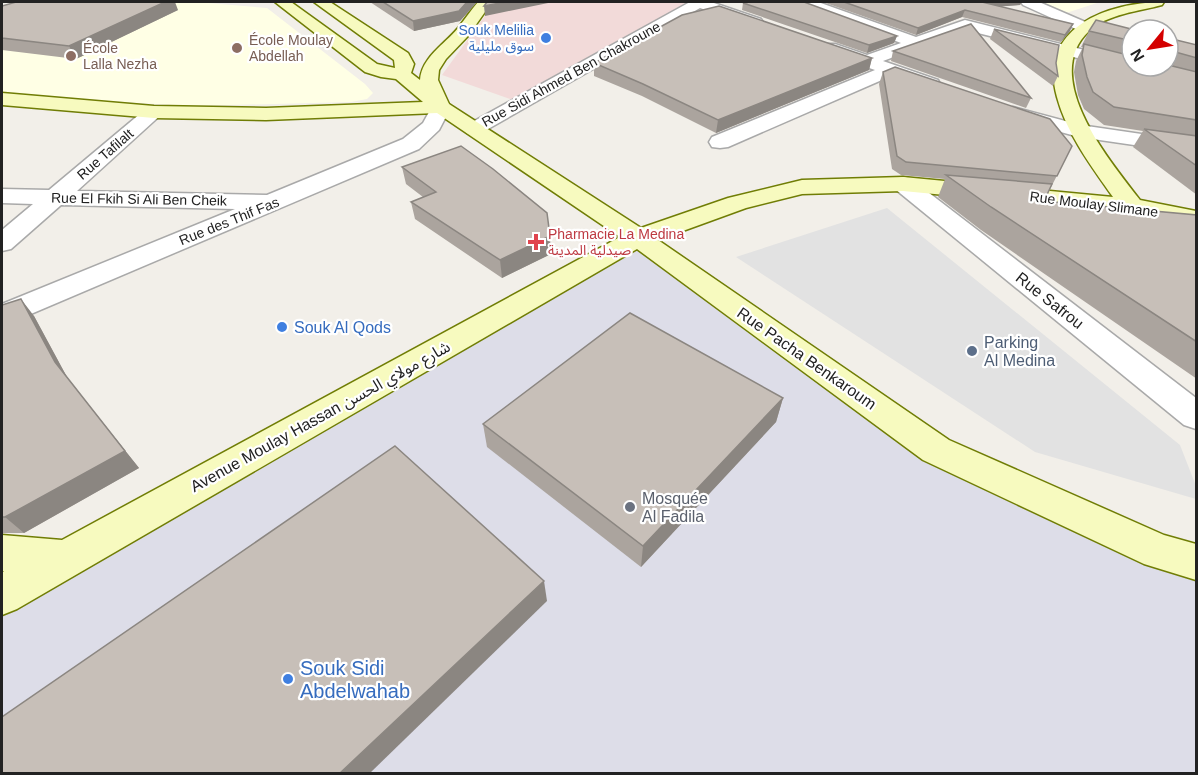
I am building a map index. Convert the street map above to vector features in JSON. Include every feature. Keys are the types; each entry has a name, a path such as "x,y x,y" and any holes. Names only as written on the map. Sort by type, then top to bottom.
{"street":[{"path":"282,2 375,70 401,74 405,64 402,57 321,2"},
{"path":"2,107 11,100 154,112 266,114 441,107 429,80 430,70 439,56 462,33 485,2"},
{"path":"699,2 777,30"},
{"name":"Rue Sidi Ahmed Ben Chakroune","path":"474,129 699,2"},
{"path":"806,2 916,43"},
{"path":"1028,2 1084,27"},
{"path":"1132,206 1079,131 1067,99 1064,82 1066,50 1084,27 1122,11 1157,2"},
{"path":"867,61 965,25 1197,83"},
{"path":"811,42 947,89"},
{"path":"720,142 890,70"},
{"name":"Rue Pacha Benkaroum","path":"401,74 441,107 638,238 936,450 1158,551 1197,562"},
{"name":"Rue des Thif Fas","path":"2,315 411,144 432,126 441,107"},
{"path":"996,107 1079,131 1197,148"},
{"name":"Rue Tafilalt","path":"2,243 154,112"},
{"name":"Rue Moulay Slimane","path":"638,238 737,203 802,188 903,184 1132,206 1197,218"},
{"name":"Rue Safrou","path":"903,184 1197,416"},
{"name":"Rue El Fkih Si Ali Ben Cheik","path":"2,196 276,202"},
{"name":"Avenue Moulay Hassan شارع مولاي الحسن","path":"2,595 638,238"},
{"path":"2,553 66,559"}],"shaded area":[{"path":"43,2 196,2 267,8 365,84 373,93 367,99 351,102 189,106 2,92 2,19"},
{"name":"Souk Melilia سوق مليلية","path":"495,2 690,2 513,100 442,75"},
{"path":"1036,2 1100,2 1063,14"},
{"name":"Parking Al Medina","path":"887,208 1180,445 1196,486 1196,499 1035,452 736,257"},
{"path":"638,238 936,450 1158,551 1196,562 1196,773 369,773 2,756 2,595"}],"building":[{"path":"16,2 165,2 69,46 2,38 2,6"},
{"path":"383,2 467,2 459,11 413,21"},
{"path":"487,2 505,2 484,6"},
{"path":"804,2 897,36 869,45 743,3"},
{"path":"844,2 982,2 1073,24 1065,35 965,10 918,28"},
{"path":"719,6 872,58 718,120 594,63 682,15"},
{"path":"1096,20 1120,26 1120,38 1089,31"},
{"path":"971,24 1031,98 893,51"},
{"path":"994,29 1059,45 1056,63 1058,76"},
{"path":"1180,41 1197,45 1197,58 1180,53"},
{"path":"1084,44 1120,53 1120,78 1180,78 1180,68 1197,72 1197,120 1114,107 1093,92 1082,55"},
{"path":"895,67 1050,119 1072,146 1057,176 906,162 897,156 883,72"},
{"path":"1144,129 1197,136 1197,166"},
{"path":"461,146 547,213 550,236 500,260 411,202 436,192 402,167"},
{"path":"946,175 1052,184 1044,201 1197,215 1197,342 991,207"},
{"path":"21,299 55,362 125,451 2,517 2,305"},
{"name":"Mosquée Al Fadila","path":"630,313 783,398 643,546 483,424"},
{"name":"Souk Sidi Abdelwahab","path":"395,446 544,581 339,774 2,774 2,717"}],"place":[{"name":"Souk Melilia سوق مليلية","path":"546,38"},
{"name":"École Moulay Abdellah","path":"237,48"},
{"name":"École Lalla Nezha","path":"71,56"},
{"name":"Pharmacie La Medina صيدلية المدينة","path":"536,242"},
{"name":"Souk Al Qods","path":"282,327"},
{"name":"Parking Al Medina","path":"972,351"},
{"name":"Mosquée Al Fadila","path":"630,507"},
{"name":"Souk Sidi Abdelwahab","path":"288,679"}]}
